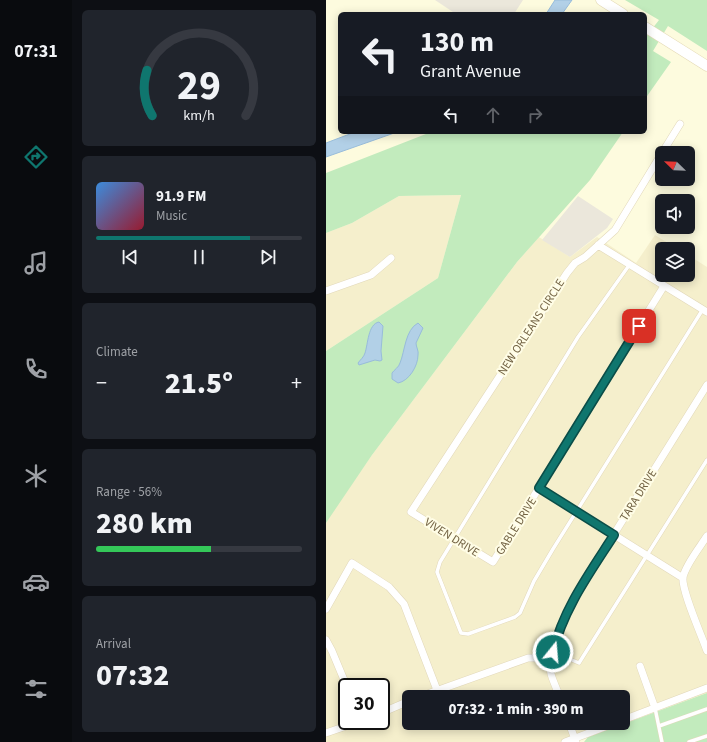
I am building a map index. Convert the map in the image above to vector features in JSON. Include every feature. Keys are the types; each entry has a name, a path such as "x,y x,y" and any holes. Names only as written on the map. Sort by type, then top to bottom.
{"main road":[{"path":"601,0 620,12"},
{"path":"647,28 707,66"}],"street":[{"name":"NEW ORLEANS CIRCLE","path":"666,146 680,124"},
{"name":"NEW ORLEANS CIRCLE","path":"411,512 567,273 576,263 615,230 655,164"},
{"path":"598,245 705,311"},
{"path":"326,290 371,275 391,258"},
{"name":"GABLE DRIVE","path":"493,562 664,286"},
{"name":"TARA DRIVE","path":"557,690 551,673 552,655 557,637 571,607 586,579 707,385"},
{"path":"539,488 683,578"},
{"name":"VIVEN DRIVE","path":"411,512 493,562"},
{"path":"707,536 687,568 683,578 687,596 707,651"},
{"path":"326,609 352,564 389,587 404,604 437,690 528,658 552,655"},
{"path":"326,640 332,650 343,678"},
{"path":"640,666 655,708"},
{"path":"630,717 707,688"},
{"path":"390,709 402,704"},
{"path":"326,733 338,729"},
{"path":"571,730 575,740"},
{"path":"565,742 575,740 599,730"}],"lane":[{"path":"630,264 578,337 440,562 437,572 460,633 468,634 514,617 520,613 534,581 705,311"},
{"path":"552,655 579,663 707,460"},
{"path":"655,708 662,742"},
{"path":"659,726 707,709"},
{"path":"689,742 707,736"}],"shaded area":[{"path":"435,0 523,0 515,12 453,12"},
{"path":"461,195 438,278 326,351 326,233 352,223 399,196"},
{"path":"578,196 613,219 607,228 570,257 542,240"},
{"path":"655,235 666,242 655,242 655,282 695,282 695,259 707,267 707,693 630,721 630,690 402,690 402,730 606,730 573,742 326,742 326,523 372,455 517,262 539,237 570,257 597,237 636,263"}],"green space":[{"path":"625,0 707,0 707,51 668,26 653,51 671,62 647,96 647,35 659,20"},
{"path":"426,134 622,134 590,180 517,262 372,455 326,523 326,351 438,278 461,195 399,196 352,223 326,233 326,173"},
{"path":"707,693 707,742 584,742 588,737 607,730 630,730 630,721"}],"water":[{"path":"555,0 572,0 563,12 547,12"},
{"path":"350,134 391,134 326,157 326,143"},
{"path":"379,322 383,326 381,351 382,360 375,360 359,365 358,363 365,353 371,330 375,324"},
{"path":"418,323 423,328 416,343 418,359 415,368 406,379 398,383 392,379 392,373 398,367 402,358 410,331"}],"route":[{"path":"553,652 557,637 571,607 586,579 614,535 539,488 639,326"}]}
